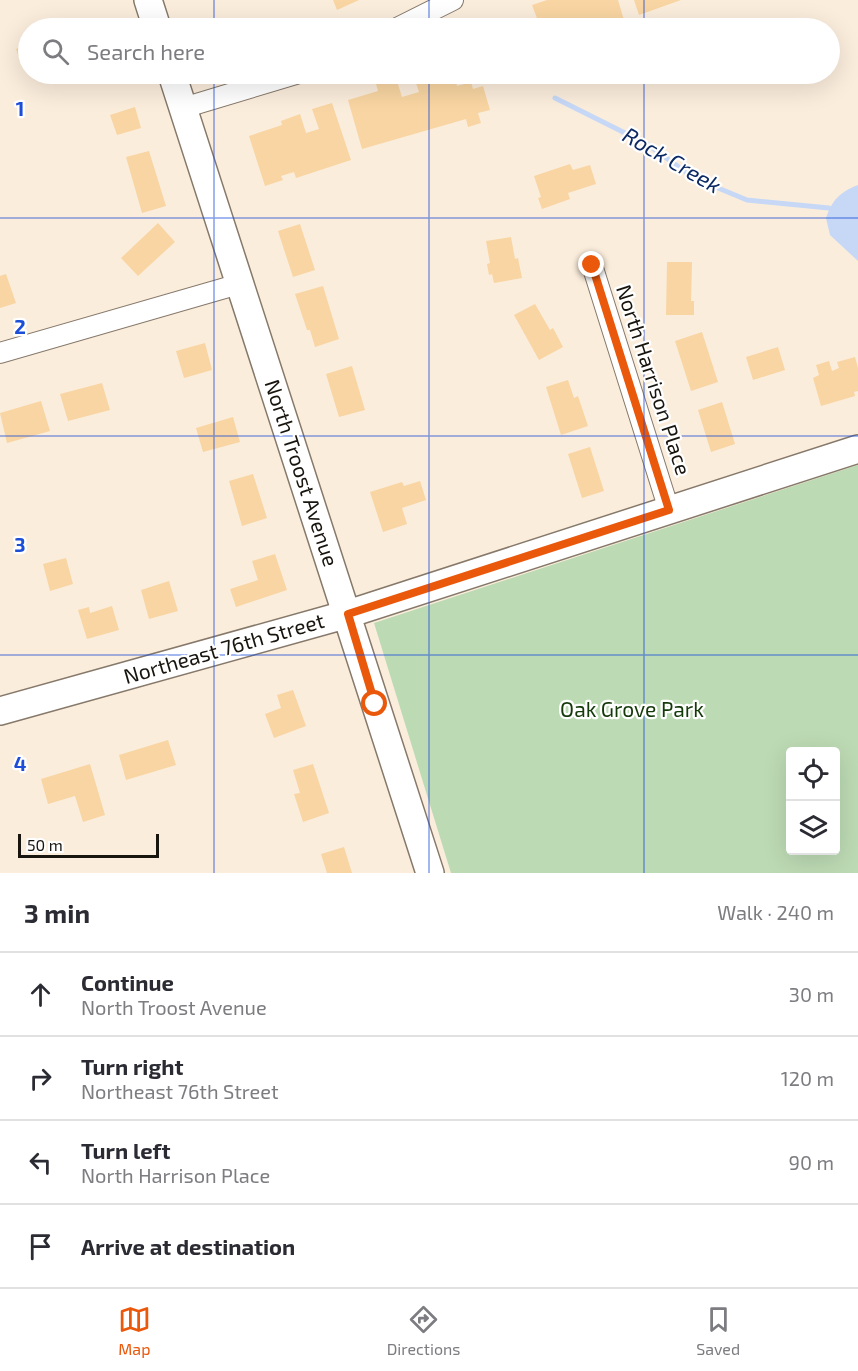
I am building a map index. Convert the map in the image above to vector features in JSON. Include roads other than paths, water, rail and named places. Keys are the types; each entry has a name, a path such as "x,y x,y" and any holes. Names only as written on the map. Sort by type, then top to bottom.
{"street":[{"path":"148,0 154,18"},
{"path":"417,18 453,0"},
{"name":"North Troost Avenue","path":"175,84 430,873"},
{"path":"183,108 263,84"},
{"name":"North Harrison Place","path":"592,265 669,510"},
{"path":"0,353 238,284"},
{"name":"Northeast 76th Street","path":"0,711 348,614 858,449"}],"water":[{"path":"858,185 858,261 830,235 826,218 837,197"}],"waterway":[{"name":"Rock Creek","path":"555,98 647,144 694,178 747,200 829,208"}],"park label":[{"name":"Oak Grove Park","path":"632,710"}]}
